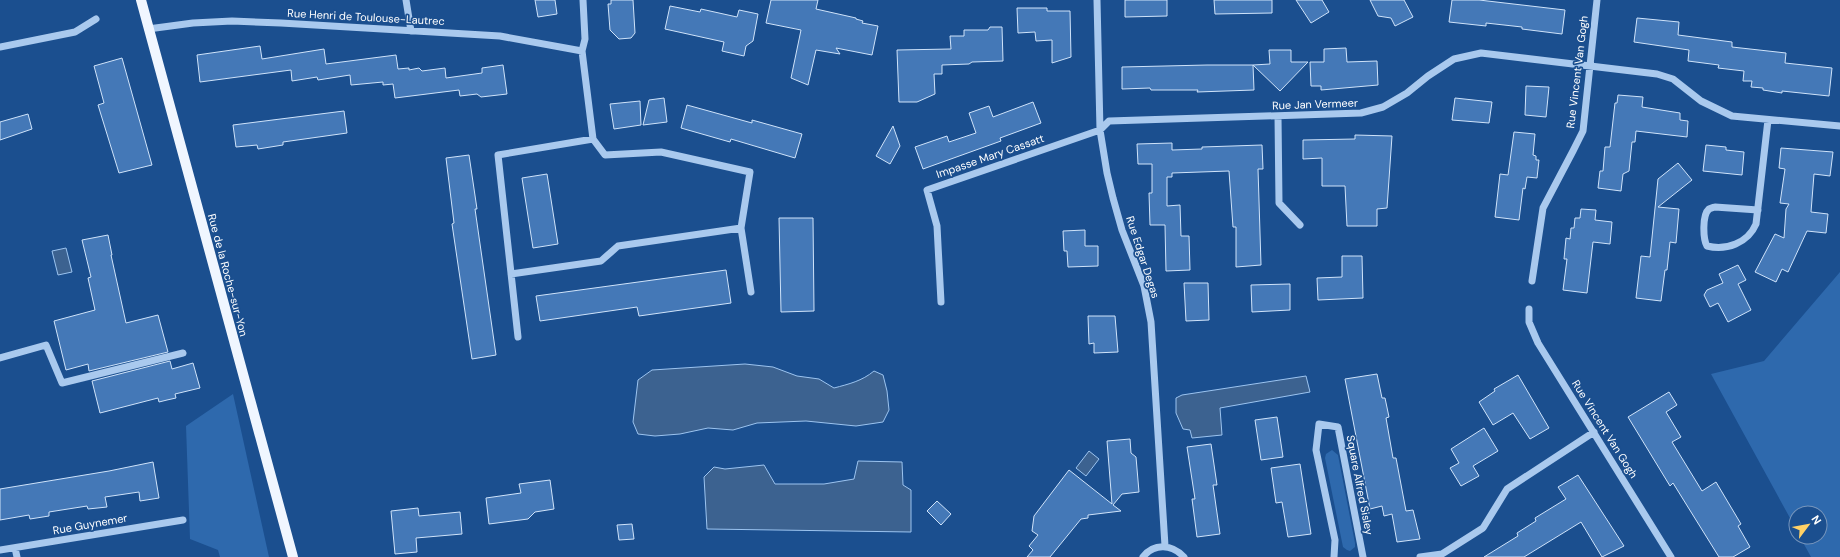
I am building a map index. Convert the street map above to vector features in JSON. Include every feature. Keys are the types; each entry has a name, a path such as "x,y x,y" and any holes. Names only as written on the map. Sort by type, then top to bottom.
{"main road":[{"name":"Rue de la Roche-sur-Yon","path":"141,0 293,557"}],"street":[{"path":"406,0 410,31"},
{"path":"584,0 585,39 582,51 593,139 605,155 661,152 750,172 741,228 751,292"},
{"name":"Rue Edgar Degas","path":"1097,0 1100,130 1107,172 1122,230 1144,286 1151,322 1165,546"},
{"name":"Rue Vincent Van Gogh","path":"1532,281 1543,208 1583,130 1597,0"},
{"path":"0,47 75,32 96,19"},
{"name":"Rue Henri de Toulouse-Lautrec","path":"148,29 193,23 232,21 500,36 582,51"},
{"name":"Rue Jan Vermeer","path":"1100,130 1109,121 1361,113 1384,107 1407,93 1428,76 1454,59 1481,53 1657,74 1673,79 1701,101 1716,110 1732,116 1840,126"},
{"path":"1278,116 1279,203 1300,225"},
{"path":"1758,210 1715,207 1709,209 1706,213 1703,238 1707,246 1729,246 1746,238 1753,232 1758,210 1768,120"},
{"name":"Impasse Mary Cassatt","path":"942,302 937,226 927,190 1100,130"},
{"path":"518,337 498,155 593,139"},
{"path":"511,274 601,261 618,246 741,228"},
{"name":"Rue Vincent Van Gogh","path":"1529,309 1529,322 1538,343 1671,557"},
{"path":"0,358 46,345 62,383 182,353"},
{"name":"Square Alfred Sisley","path":"1334,557 1335,540 1316,450 1319,424 1338,427 1363,557"},
{"path":"1420,557 1442,554 1483,528 1507,489 1594,432"},
{"name":"Rue Guynemer","path":"0,550 183,520"},
{"path":"1143,557 1150,550 1165,546 1173,548 1184,557"},
{"path":"15,548 17,557"}],"shaded area":[{"path":"66,248 72,272 58,275 52,251"},
{"path":"1840,272 1840,557 1811,557 1804,545 1828,545 1828,505 1788,505 1788,514 1711,374 1764,361"},
{"path":"745,364 773,367 797,376 819,379 834,388 860,380 874,371 883,375 887,391 889,410 883,422 856,426 806,421 757,423 733,430 708,428 680,434 655,436 638,434 633,422 638,380 652,370"},
{"path":"1306,376 1310,392 1220,408 1222,435 1192,438 1190,430 1183,429 1176,413 1176,398 1182,395"},
{"path":"233,394 269,557 220,557 218,550 190,539 186,426"},
{"path":"1332,450 1338,455 1355,543 1355,547 1350,551 1343,547 1325,458 1326,454"},
{"path":"1089,451 1099,459 1086,476 1076,468"},
{"path":"858,461 902,462 903,485 911,490 911,532 707,529 704,477 714,467 725,469 764,465 775,484 824,484 854,479"}],"building":[{"path":"535,0 555,0 557,14 538,17"},
{"path":"611,0 633,0 635,33 631,38 619,39 610,30 608,4 611,4"},
{"path":"771,0 818,0 816,9 856,18 863,21 862,23 878,26 872,55 836,48 840,54 816,50 808,85 791,78 801,30 766,23"},
{"path":"1125,0 1167,0 1167,16 1125,17"},
{"path":"1214,0 1272,0 1272,13 1215,14"},
{"path":"1296,0 1322,0 1329,12 1311,23"},
{"path":"1370,0 1404,0 1413,17 1395,26 1391,18 1378,16"},
{"path":"1452,0 1479,0 1565,10 1562,34 1486,23 1486,26 1449,22"},
{"path":"670,6 700,12 701,9 737,17 739,10 758,14 753,41 746,46 744,56 722,51 724,42 665,29"},
{"path":"1017,8 1047,8 1047,11 1070,11 1071,57 1052,63 1052,40 1036,41 1035,32 1018,33"},
{"path":"1637,18 1679,22 1678,35 1732,42 1732,47 1786,53 1785,63 1832,68 1829,96 1782,91 1782,93 1763,90 1763,88 1751,87 1752,81 1743,81 1744,71 1718,68 1719,65 1688,61 1689,50 1634,42"},
{"path":"990,27 1002,27 1003,61 942,65 942,74 934,74 935,94 917,102 899,102 897,50 951,49 950,36 964,36 964,30 988,30"},
{"path":"260,46 262,59 324,49 326,64 396,55 398,69 409,68 409,70 419,68 422,71 445,68 446,78 482,73 482,68 503,65 507,94 481,97 477,94 460,96 459,90 395,98 393,84 383,85 383,82 351,85 350,75 318,80 317,77 292,81 291,70 200,82 197,55"},
{"path":"1346,48 1347,62 1377,61 1378,85 1321,90 1321,86 1311,86 1310,62 1324,62 1324,49"},
{"path":"1269,50 1291,50 1291,62 1308,62 1280,91 1253,65 1270,64"},
{"path":"122,58 152,165 119,173 98,105 104,103 94,66"},
{"path":"1253,65 1254,90 1197,92 1198,90 1151,90 1150,88 1122,89 1122,67"},
{"path":"1526,86 1549,87 1546,117 1525,115"},
{"path":"1618,95 1643,97 1642,107 1680,113 1680,120 1688,121 1687,137 1636,131 1635,142 1632,142 1629,171 1623,174 1621,191 1598,188 1600,171 1603,171 1605,147 1610,147 1615,103 1617,103"},
{"path":"664,98 667,122 643,125 649,100"},
{"path":"1455,98 1492,102 1489,123 1452,120"},
{"path":"640,101 641,125 614,129 610,104"},
{"path":"1033,102 1041,123 1000,138 1001,141 923,169 915,147 947,136 949,142 976,133 969,113 989,106 993,117"},
{"path":"687,105 752,123 752,120 802,134 795,158 731,139 730,142 681,128"},
{"path":"344,111 347,133 283,142 283,145 258,149 257,145 236,147 233,125"},
{"path":"28,114 32,129 0,140 0,122"},
{"path":"893,126 900,146 890,164 876,156"},
{"path":"1514,132 1535,134 1533,155 1536,156 1536,160 1539,160 1537,178 1527,177 1525,189 1523,188 1519,220 1495,217 1500,174 1508,175"},
{"path":"1355,135 1392,136 1387,208 1377,209 1377,226 1347,226 1345,186 1322,186 1322,158 1303,159 1303,140 1355,139"},
{"path":"1172,143 1172,150 1202,149 1202,147 1262,145 1263,169 1258,169 1261,265 1236,267 1236,227 1233,227 1229,171 1172,173 1172,177 1167,177 1167,206 1180,205 1181,236 1189,236 1190,270 1166,271 1165,225 1150,225 1149,193 1152,193 1152,164 1138,164 1137,144"},
{"path":"1706,145 1726,147 1726,150 1744,152 1742,175 1703,171"},
{"path":"1781,148 1833,152 1830,176 1814,174 1811,212 1828,214 1826,233 1807,231 1788,272 1782,269 1776,282 1755,272 1775,234 1784,238 1786,209 1789,204 1780,203 1785,169 1779,168"},
{"path":"469,155 477,209 475,209 496,355 472,359 452,224 454,223 446,158"},
{"path":"1678,163 1692,180 1658,207 1679,209 1676,243 1670,242 1667,270 1665,270 1661,301 1636,298 1641,256 1650,257 1658,179"},
{"path":"547,174 558,244 533,248 522,178"},
{"path":"1581,209 1596,210 1595,220 1612,222 1610,244 1593,242 1587,293 1563,290 1567,259 1564,259 1566,238 1570,239 1571,228 1574,228 1575,218 1580,218"},
{"path":"779,218 813,218 814,311 781,312"},
{"path":"1085,230 1085,246 1098,246 1098,266 1068,267 1067,251 1064,251 1063,231"},
{"path":"108,235 126,323 158,315 168,352 89,371 88,364 66,370 54,321 95,310 88,278 91,277 82,240"},
{"path":"1342,256 1362,256 1363,298 1318,300 1317,278 1342,277"},
{"path":"1738,265 1746,280 1738,284 1751,310 1728,322 1718,303 1710,307 1704,295 1707,290 1723,283 1719,274"},
{"path":"726,270 731,303 639,316 637,307 540,321 536,296"},
{"path":"1184,283 1208,283 1209,320 1186,321"},
{"path":"1290,284 1290,310 1252,312 1251,285"},
{"path":"1088,316 1115,316 1118,352 1094,353 1094,343 1089,344"},
{"path":"170,361 172,369 193,363 200,388 175,394 176,398 159,402 158,398 100,413 92,381"},
{"path":"1377,374 1382,398 1385,398 1389,417 1386,418 1393,458 1396,458 1406,511 1413,510 1420,539 1397,542 1392,514 1384,516 1382,506 1370,509 1345,379"},
{"path":"1518,375 1549,428 1530,439 1513,413 1493,425 1479,402 1495,391 1494,389"},
{"path":"1669,392 1677,405 1666,412 1681,437 1672,442 1702,491 1716,482 1741,524 1738,526 1750,547 1733,557 1719,557 1673,483 1670,486 1628,417"},
{"path":"1277,417 1283,457 1261,460 1255,420"},
{"path":"1484,428 1498,451 1473,466 1479,476 1461,486 1450,468 1459,463 1451,449"},
{"path":"1130,439 1131,453 1136,457 1139,492 1122,494 1113,505 1121,511 1088,515 1088,518 1081,519 1050,557 1027,557 1033,550 1029,546 1038,535 1032,531 1034,516 1069,470 1112,504 1107,441"},
{"path":"1211,444 1217,485 1213,485 1220,534 1197,537 1192,499 1195,499 1187,447"},
{"path":"153,462 159,498 140,501 139,492 105,497 107,507 88,509 87,506 49,512 49,516 30,519 29,515 0,520 0,489 109,471"},
{"path":"1300,464 1311,534 1288,537 1282,502 1276,503 1271,468"},
{"path":"1578,475 1624,546 1602,557 1581,522 1524,557 1484,557 1518,536 1517,533 1536,521 1535,518 1566,499 1558,487"},
{"path":"550,480 554,509 535,512 528,519 489,524 486,498 521,493 519,484"},
{"path":"937,501 951,514 941,525 927,511"},
{"path":"418,508 419,516 460,512 462,534 416,538 417,552 395,554 391,511"},
{"path":"632,524 634,539 619,540 617,525"}]}
